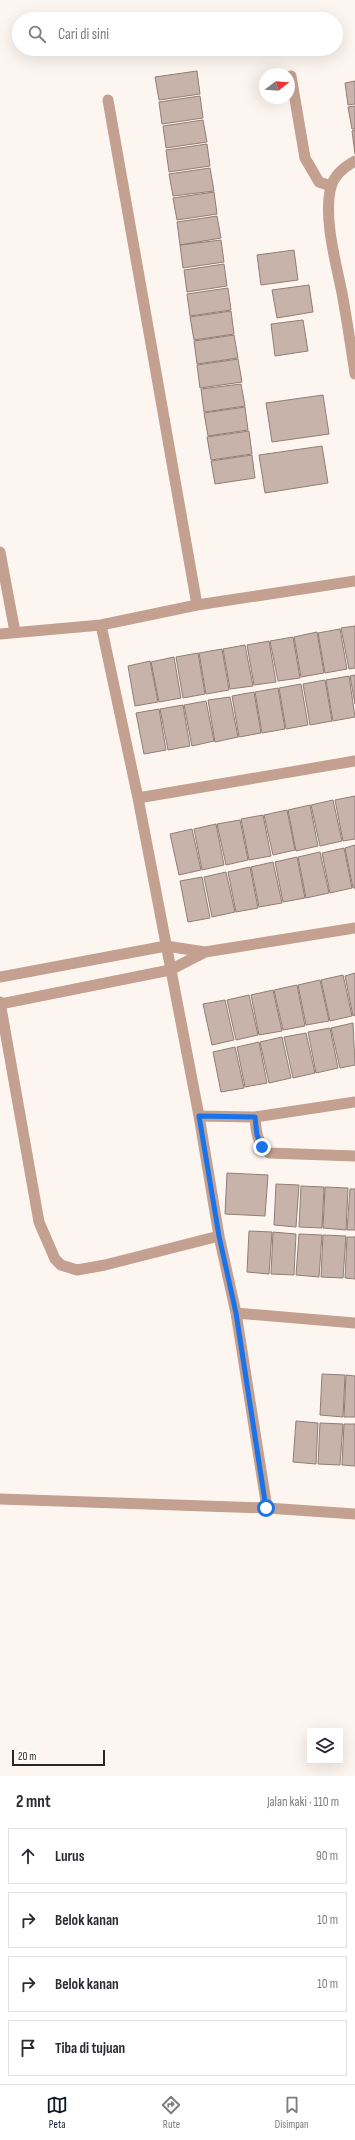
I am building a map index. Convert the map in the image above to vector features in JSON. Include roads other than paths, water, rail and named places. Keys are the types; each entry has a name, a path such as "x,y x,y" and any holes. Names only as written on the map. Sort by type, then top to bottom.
{"street":[{"path":"295,99 305,158 319,182 331,186"},
{"path":"108,100 197,605"},
{"path":"355,162 340,171 331,186 329,212 332,242 355,374"},
{"path":"0,552 15,632"},
{"path":"0,634 101,625 197,605 355,581"},
{"path":"101,625 138,798 199,1116 219,1236 236,1313 266,1508"},
{"path":"138,798 355,761"},
{"path":"0,977 166,946 205,952 355,928"},
{"path":"205,952 170,970 0,1004 39,1222 55,1259 61,1265 77,1270 105,1265 219,1236"},
{"path":"199,1116 255,1117 355,1102"},
{"path":"255,1117 257,1135 262,1147 269,1153 355,1156"},
{"path":"236,1313 355,1323"},
{"path":"0,1499 266,1508 355,1514"}]}
